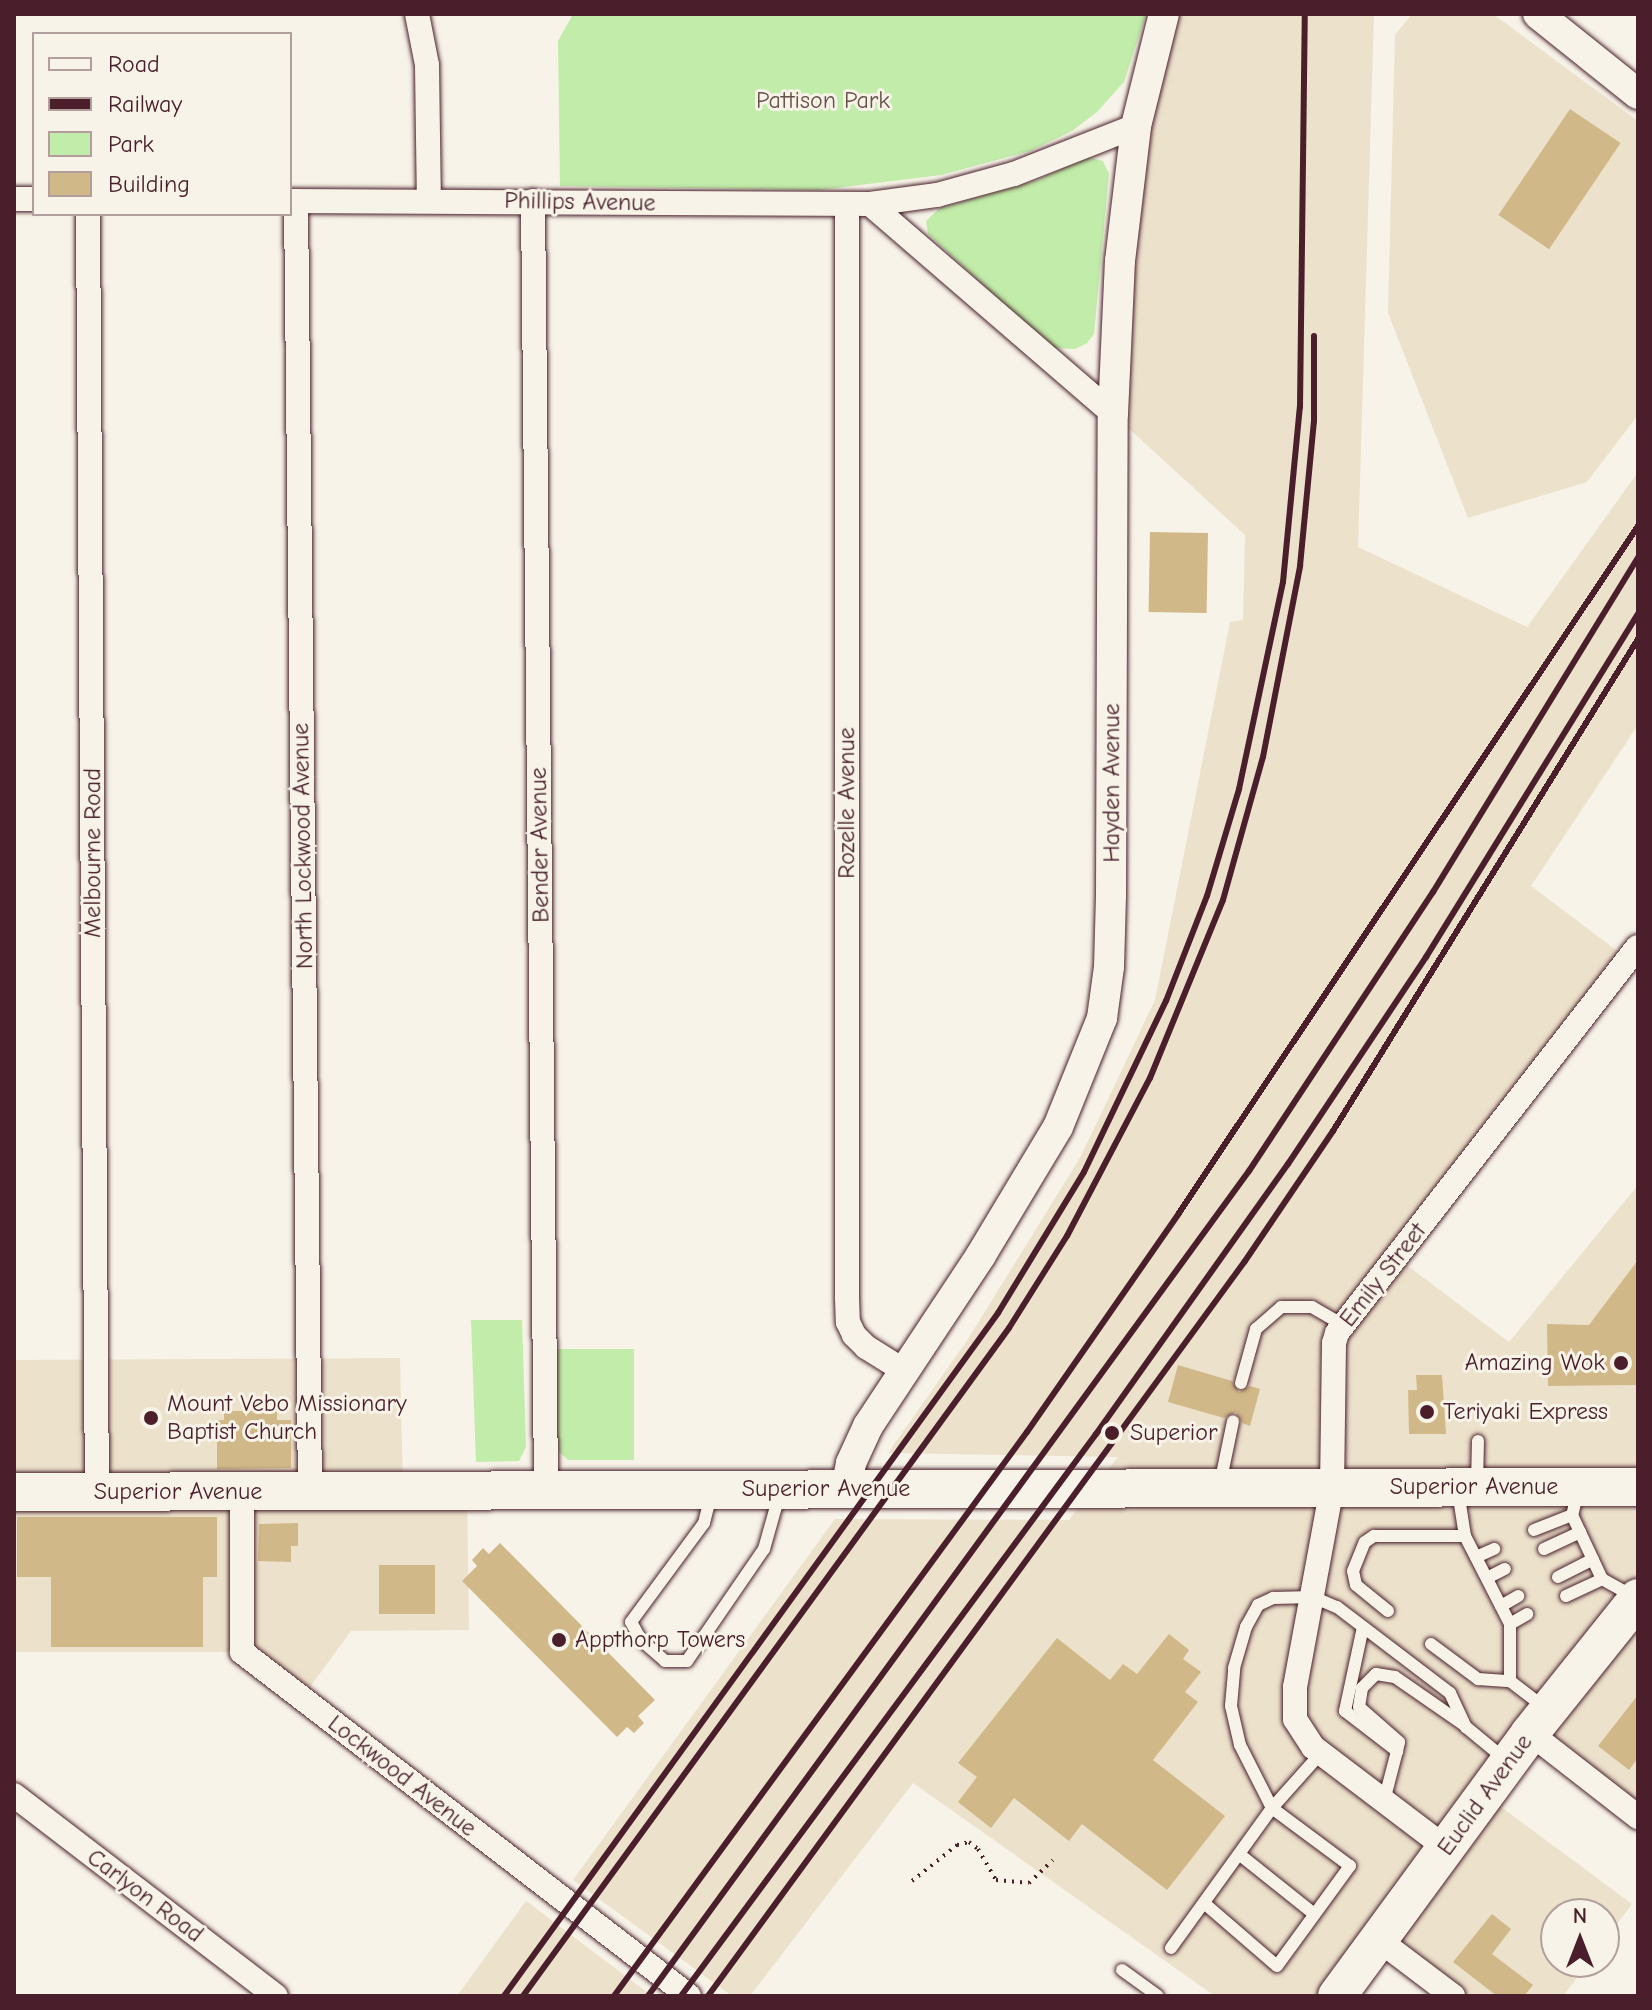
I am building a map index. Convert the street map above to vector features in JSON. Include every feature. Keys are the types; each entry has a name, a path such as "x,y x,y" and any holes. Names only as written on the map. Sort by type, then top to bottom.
{"main road":[{"name":"Superior Avenue","path":"14,1492 546,1490 708,1506 781,1489 1467,1488 1576,1501 1638,1487"},
{"name":"Euclid Avenue","path":"1337,1996 1529,1735 1638,1598"}],"street":[{"path":"417,14 427,65 429,201"},
{"name":"Hayden Avenue","path":"846,1489 851,1463 863,1435 906,1372 1058,1127 1102,1018 1109,967 1111,896 1113,414 1120,261 1136,126 1164,14"},
{"path":"1538,14 1638,94"},
{"name":"Phillips Avenue","path":"293,201 858,204 937,195 1001,178 1136,126"},
{"name":"North Lockwood Avenue","path":"293,201 310,1491"},
{"name":"Bender Avenue","path":"533,201 546,1490"},
{"path":"858,204 1113,414"},
{"name":"Rozelle Avenue","path":"858,204 847,1298 848,1322 854,1335 866,1347 906,1372"},
{"name":"Melbourne Road","path":"88,216 97,1492"},
{"name":"Emily Street","path":"1321,1753 1303,1735 1295,1719 1295,1687 1332,1488 1334,1343 1343,1325 1638,947"},
{"name":"Lockwood Avenue","path":"242,1492 242,1652 689,1996"},
{"path":"1529,1735 1638,1817"},
{"path":"1321,1753 1446,1848"},
{"name":"Carlyon Road","path":"14,1795 276,1996"},
{"path":"1379,1940 1453,1996"}],"lane":[{"path":"1241,1383 1256,1329 1281,1307 1312,1307 1343,1325"},
{"path":"1219,1488 1233,1421"},
{"path":"1384,1801 1399,1742 1359,1707 1362,1688 1376,1674 1395,1677 1466,1727 1529,1735 1510,1681 1510,1624 1465,1536 1467,1488 1478,1441"},
{"path":"708,1506 631,1622 641,1640 665,1661 687,1661 764,1549 781,1489"},
{"path":"1534,1530 1576,1501 1580,1532 1602,1579 1638,1598"},
{"path":"1544,1549 1580,1532"},
{"path":"1388,1611 1356,1585 1353,1571 1365,1542 1374,1536 1465,1536"},
{"path":"1476,1557 1494,1549"},
{"path":"1558,1577 1593,1559"},
{"path":"1487,1578 1505,1569"},
{"path":"1566,1596 1602,1579"},
{"path":"1501,1606 1518,1596"},
{"path":"1204,1903 1277,1966 1350,1866 1272,1808 1240,1745 1231,1706 1234,1668 1246,1627 1258,1605 1273,1598 1313,1597 1337,1607 1450,1693 1466,1727"},
{"path":"1510,1624 1527,1614"},
{"path":"1363,1627 1345,1711 1397,1751"},
{"path":"1431,1644 1478,1679 1510,1681"},
{"path":"1171,1948 1272,1808 1321,1753"},
{"path":"1239,1854 1313,1913"},
{"path":"1122,1970 1158,1996"}],"path":[{"path":"912,1881 957,1845 969,1842 978,1849 996,1880 1029,1883 1053,1860"}],"shaded area":[{"path":"1164,14 1374,14 1358,547 1527,627 1638,472 1638,725 1531,886 1628,959 1396,1257 1509,1342 1638,1185 1638,1817 1530,1734 1485,1795 1632,1904 1620,1920 1620,1898 1540,1898 1540,1978 1577,1978 1563,1996 1453,1996 1379,1940 1337,1996 1215,1996 913,1783 750,1996 732,1996 573,1880 835,1519 1069,1520 1118,1457 888,1453 968,1339 1080,1158 1155,1000 1230,622 1243,620 1245,535 1113,414"},
{"path":"1412,14 1493,14 1638,121 1638,415 1587,482 1468,518 1388,313 1395,35"},
{"path":"400,1358 403,1490 467,1490 469,1630 351,1631 302,1698 242,1652 14,1652 14,1360"},
{"path":"526,1901 652,1996 457,1996"}],"green space":[{"name":"Pattison Park","path":"573,14 1146,14 1124,82 1097,112 1072,131 1030,151 941,175 820,190 560,186 558,41"},
{"path":"1088,157 1103,161 1109,174 1094,334 1087,343 1075,349 1052,348 928,234 926,221 940,208 1038,180"},
{"path":"471,1320 522,1320 526,1447 519,1461 476,1462"},
{"path":"556,1349 634,1349 634,1460 568,1460 557,1450"}],"building":[{"path":"1570,109 1621,143 1549,249 1498,215"},
{"path":"1150,532 1208,533 1207,613 1149,612"},
{"path":"1638,1260 1638,1385 1548,1386 1547,1324 1589,1325"},
{"path":"1178,1365 1232,1381 1239,1392 1250,1386 1260,1389 1250,1426 1242,1423 1236,1412 1224,1418 1168,1402"},
{"name":"Teriyaki Express","path":"1416,1375 1442,1375 1446,1434 1409,1434 1408,1390 1417,1390"},
{"path":"224,1411 277,1411 277,1420 291,1420 291,1468 217,1469 217,1420 224,1420"},
{"path":"17,1517 217,1517 217,1577 203,1577 203,1647 51,1647 51,1577 17,1577"},
{"path":"298,1523 298,1546 291,1546 291,1562 258,1561 259,1524"},
{"name":"Appthorp Towers","path":"500,1543 655,1700 638,1716 644,1723 634,1733 627,1727 617,1737 462,1581 477,1566 472,1560 483,1548 489,1554"},
{"path":"379,1565 435,1565 435,1614 379,1614"},
{"path":"1169,1634 1189,1650 1183,1659 1201,1672 1185,1692 1198,1702 1153,1760 1225,1816 1167,1890 1082,1824 1069,1841 1014,1798 991,1828 958,1802 977,1777 958,1763 1057,1638 1110,1680 1123,1664 1137,1674"},
{"path":"1638,1695 1638,1758 1629,1770 1598,1746"},
{"path":"1492,1914 1511,1929 1492,1954 1533,1985 1524,1996 1497,1996 1453,1962"}],"railway":[{"path":"504,1996 998,1313 1084,1172 1166,1001 1207,896 1239,789 1283,582 1300,407 1305,14"},
{"path":"523,1996 1009,1328 1067,1236 1150,1078 1223,900 1263,757 1300,566 1314,421 1314,336"},
{"path":"614,1996 1027,1432 1179,1213 1638,526"},
{"path":"648,1996 1249,1171 1433,892 1638,558"},
{"path":"681,1996 1096,1434 1288,1164 1426,957 1638,614"},
{"path":"708,1996 1245,1261 1333,1131 1638,639"}],"place":[{"name":"Amazing Wok","path":"1621,1363"},
{"name":"Teriyaki Express","path":"1427,1412"},
{"name":"Mount Vebo Missionary Baptist Church","path":"151,1418"},
{"name":"Superior","path":"1112,1433"},
{"name":"Appthorp Towers","path":"559,1640"}]}
